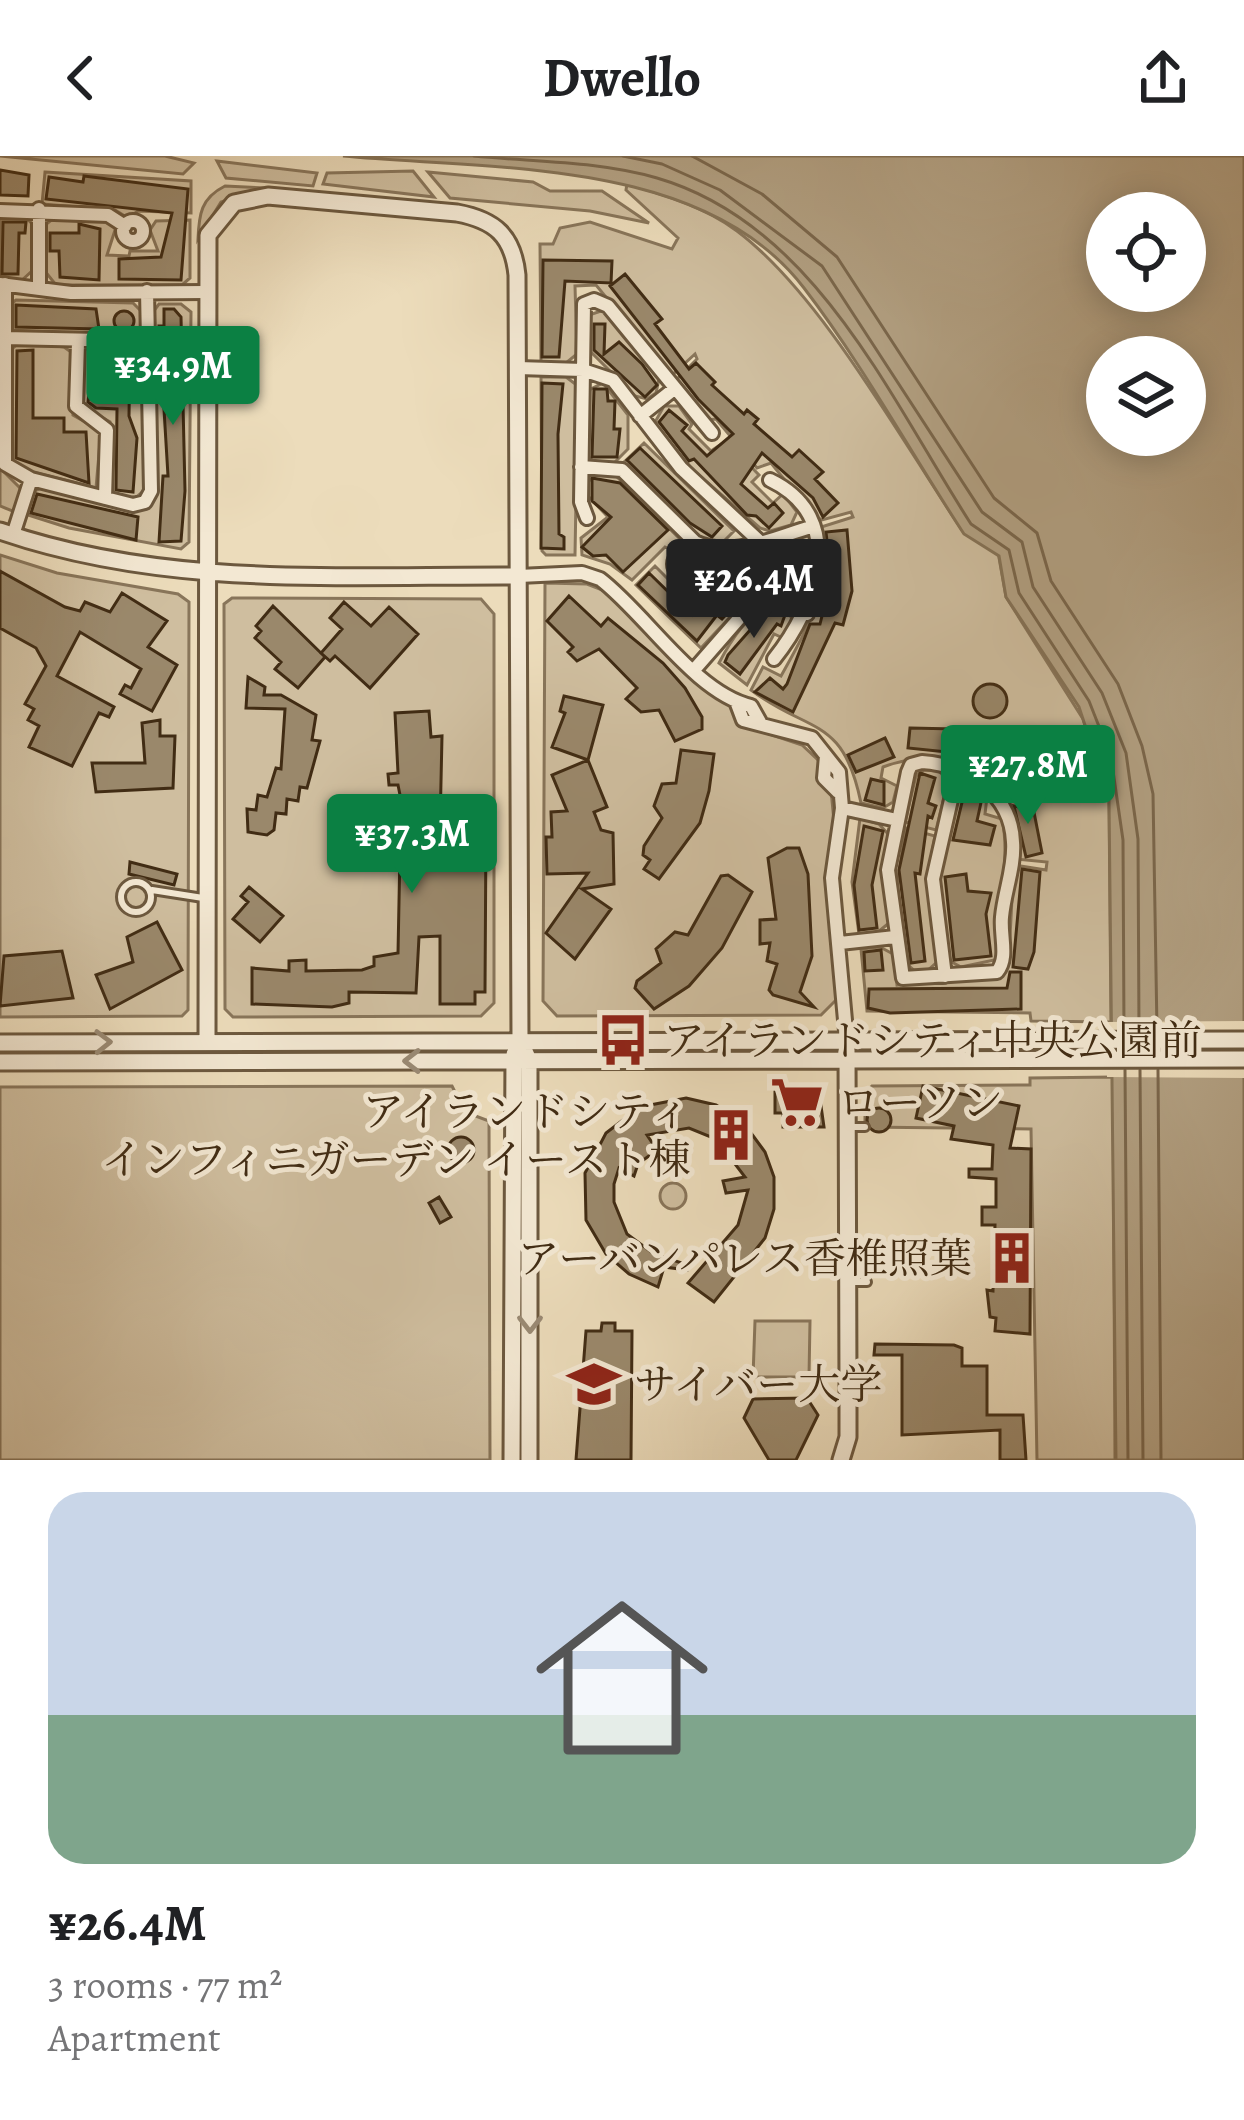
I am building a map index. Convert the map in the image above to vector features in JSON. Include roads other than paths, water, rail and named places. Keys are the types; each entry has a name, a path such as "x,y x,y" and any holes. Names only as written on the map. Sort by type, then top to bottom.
{"street":[{"path":"207,1041 208,236 224,211 245,199 268,196 472,215 496,226 515,255 520,1040 529,1060 529,1460"},
{"path":"39,209 39,288"},
{"path":"0,211 108,215 125,226"},
{"path":"147,291 151,490 145,502 133,506 32,479 5,464 3,284 206,292"},
{"path":"587,518 581,467 580,314 584,304 601,301 712,433"},
{"path":"4,338 148,341"},
{"path":"77,343 76,406 107,430 105,498"},
{"path":"518,368 583,370 613,380 681,468 759,541 768,565 764,590 694,670"},
{"path":"640,416 674,389"},
{"path":"581,467 622,470 695,542 729,550 812,527"},
{"path":"32,479 6,533 132,565 206,575 582,573 600,579 694,670 737,704 739,717 812,738 839,772 842,808 832,878 847,1042 848,1437 841,1460"},
{"path":"770,480 787,488 812,527 818,575 807,614 774,659"},
{"path":"688,556 695,542"},
{"path":"764,590 807,614"},
{"path":"942,763 958,769 997,798 1014,845 1001,920 1002,966 986,974 903,978 888,870 897,820 910,765 942,763"},
{"path":"945,976 933,879 958,769"},
{"path":"842,808 897,820"},
{"path":"840,943 895,938"},
{"path":"512,1460 511,1060 520,1040"},
{"path":"0,1043 1244,1040"},
{"path":"0,1062 1244,1059"}],"lane":[{"path":"151,890 149,906 140,912 122,903 123,889 140,881 151,890 206,898"},
{"path":"847,1127 865,1127"},
{"path":"848,1282 867,1282"}],"water":[{"path":"343,156 1244,156 1244,1460 1116,1460 1109,798 1079,707 1006,597 999,556 964,534 826,317 762,245 711,214 653,192 528,169"}],"place":[{"name":"アイランドシティ中央公園前","path":"623,1040"},
{"name":"ローソン","path":"797,1102"},
{"name":"アイランドシティ インフィニガーデン イースト棟","path":"731,1135"},
{"name":"アーバンパレス香椎照葉","path":"1012,1258"},
{"name":"サイバー大学","path":"594,1384"}]}
